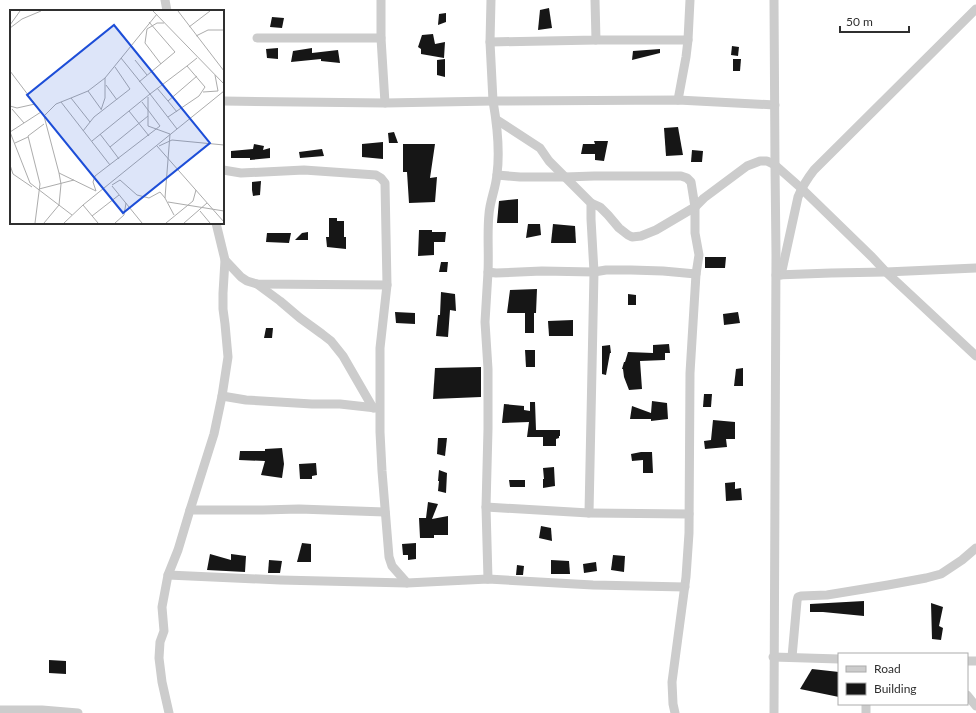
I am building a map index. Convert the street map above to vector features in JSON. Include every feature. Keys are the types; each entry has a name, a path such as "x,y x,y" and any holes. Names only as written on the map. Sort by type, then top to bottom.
{"street":[{"path":"165,0 167,10"},
{"path":"381,0 381,38 385,103"},
{"path":"488,579 486,507 488,369 485,322 489,214 497,175 498,156 497,120 493,101 490,42 491,0"},
{"path":"595,0 596,40"},
{"path":"678,100 686,57 690,0"},
{"path":"774,0 776,255 779,275 773,657 774,713"},
{"path":"779,275 801,188 814,170 976,9"},
{"path":"257,38 381,38"},
{"path":"490,42 688,40"},
{"path":"224,101 385,103 678,100 775,105"},
{"path":"497,120 540,148 549,161 565,178 592,203 604,211 619,228 632,237 641,236 656,230 695,207 704,198 747,166 760,161 768,161 775,164 886,272 976,356"},
{"path":"224,170 241,173 304,170 376,175 382,178 385,183 387,285 380,348 377,408 389,557 392,566 407,583"},
{"path":"497,175 565,178 594,176 681,176 687,178 690,182 695,207 695,233 698,255 690,373 690,533 685,587 672,682 673,704 676,713"},
{"path":"589,513 594,272 590,219 592,203"},
{"path":"169,713 162,682 159,658 160,642 164,631 162,607 168,575 178,550 214,434 228,357 226,324 223,309 225,260 216,224"},
{"path":"225,260 241,277 247,281 257,284 387,285"},
{"path":"779,275 976,268"},
{"path":"488,272 594,272 606,270 631,270 696,274"},
{"path":"257,284 331,341 343,356 377,408"},
{"path":"222,396 246,400 340,404 377,408"},
{"path":"486,507 589,513 689,514"},
{"path":"190,510 299,509 385,512"},
{"path":"792,657 798,597 827,595 888,585 941,574 962,560 976,548"},
{"path":"168,575 280,580 407,583 488,579 593,585 685,587"},
{"path":"773,657 838,659"},
{"path":"968,696 976,706"},
{"path":"0,710 42,710 74,713"}],"building":[{"path":"549,8 552,28 538,30 540,10"},
{"path":"446,13 446,22 438,25 439,14"},
{"path":"272,17 284,18 282,28 270,27"},
{"path":"433,34 435,44 445,42 444,58 421,54 421,49 418,47 422,35"},
{"path":"732,46 739,47 738,56 731,55"},
{"path":"278,48 278,59 267,58 266,49"},
{"path":"312,48 312,53 338,50 340,63 321,61 321,59 291,62 293,51"},
{"path":"660,49 660,53 632,60 633,51"},
{"path":"445,59 445,77 437,75 437,60"},
{"path":"733,59 741,59 740,71 733,71"},
{"path":"678,127 683,155 666,156 664,128"},
{"path":"394,132 398,143 389,143 388,133"},
{"path":"594,141 608,141 604,161 595,160 595,154 581,154 583,144 595,144"},
{"path":"383,142 383,159 362,157 362,144"},
{"path":"254,144 264,146 263,150 270,148 270,158 250,160 250,158 231,158 231,151 253,149"},
{"path":"403,144 435,144 430,178 437,177 435,202 409,203 407,172 403,172"},
{"path":"322,149 324,156 300,158 299,152"},
{"path":"692,150 703,151 702,162 691,162"},
{"path":"261,181 260,195 253,196 252,182"},
{"path":"518,199 518,223 497,223 499,201"},
{"path":"329,218 337,218 337,221 344,221 346,249 327,247 326,237 329,237"},
{"path":"528,224 540,224 541,235 526,238"},
{"path":"553,224 575,226 576,243 551,243"},
{"path":"419,230 446,232 445,242 434,242 434,255 418,256"},
{"path":"308,232 308,240 295,240 302,233"},
{"path":"267,233 291,233 289,243 266,242"},
{"path":"705,257 726,257 725,268 705,268"},
{"path":"441,262 448,262 447,272 439,272"},
{"path":"537,289 536,313 534,313 534,333 525,333 525,313 507,313 510,290"},
{"path":"441,292 455,294 456,311 450,310 448,337 436,336 438,315 440,315"},
{"path":"628,294 636,295 636,305 628,305"},
{"path":"395,312 415,313 415,324 396,323"},
{"path":"738,312 740,323 724,325 723,314"},
{"path":"573,320 573,336 549,336 548,321"},
{"path":"266,328 273,328 272,338 264,338"},
{"path":"669,344 670,353 665,353 665,360 640,361 642,389 629,390 622,369 628,352 653,353 653,345"},
{"path":"610,345 611,353 606,375 602,374 602,346"},
{"path":"525,350 535,350 535,367 526,367"},
{"path":"481,367 481,397 433,399 435,368"},
{"path":"743,368 743,386 734,386 736,369"},
{"path":"704,394 712,394 711,407 703,407"},
{"path":"652,401 667,403 668,419 651,421 651,419 630,419 632,406 651,413"},
{"path":"530,402 535,402 536,430 560,430 560,436 556,439 556,446 543,446 543,437 527,437 529,422 502,423 504,404 524,406 524,410 530,411"},
{"path":"713,420 735,422 735,439 726,439 727,447 705,449 704,441 711,440"},
{"path":"438,438 447,438 445,456 437,454"},
{"path":"282,448 284,464 282,478 261,475 265,461 239,460 240,451 265,451 265,449"},
{"path":"652,452 653,473 643,473 643,460 632,461 631,454"},
{"path":"316,463 317,475 312,476 312,479 300,479 299,464"},
{"path":"554,467 555,486 543,488 543,468"},
{"path":"439,470 447,473 446,493 438,491"},
{"path":"509,480 525,480 525,487 510,487"},
{"path":"735,482 735,489 741,488 742,500 726,501 725,483"},
{"path":"428,502 438,504 432,519 448,516 448,535 434,535 434,538 420,538 419,518 426,518"},
{"path":"541,526 551,528 552,541 539,538"},
{"path":"302,543 311,544 311,562 297,562"},
{"path":"416,543 416,559 408,560 408,555 403,555 402,544"},
{"path":"210,554 231,560 231,554 246,556 245,572 207,570"},
{"path":"613,555 625,556 624,572 611,570"},
{"path":"269,560 282,561 280,573 268,573"},
{"path":"551,560 569,561 570,574 551,574"},
{"path":"596,562 597,571 584,573 583,564"},
{"path":"517,565 524,566 523,575 516,575"},
{"path":"864,601 864,616 810,612 810,604"},
{"path":"931,603 943,607 939,626 943,628 941,640 932,639"},
{"path":"49,660 66,661 66,674 49,673"},
{"path":"812,669 838,672 838,697 800,689"}]}
